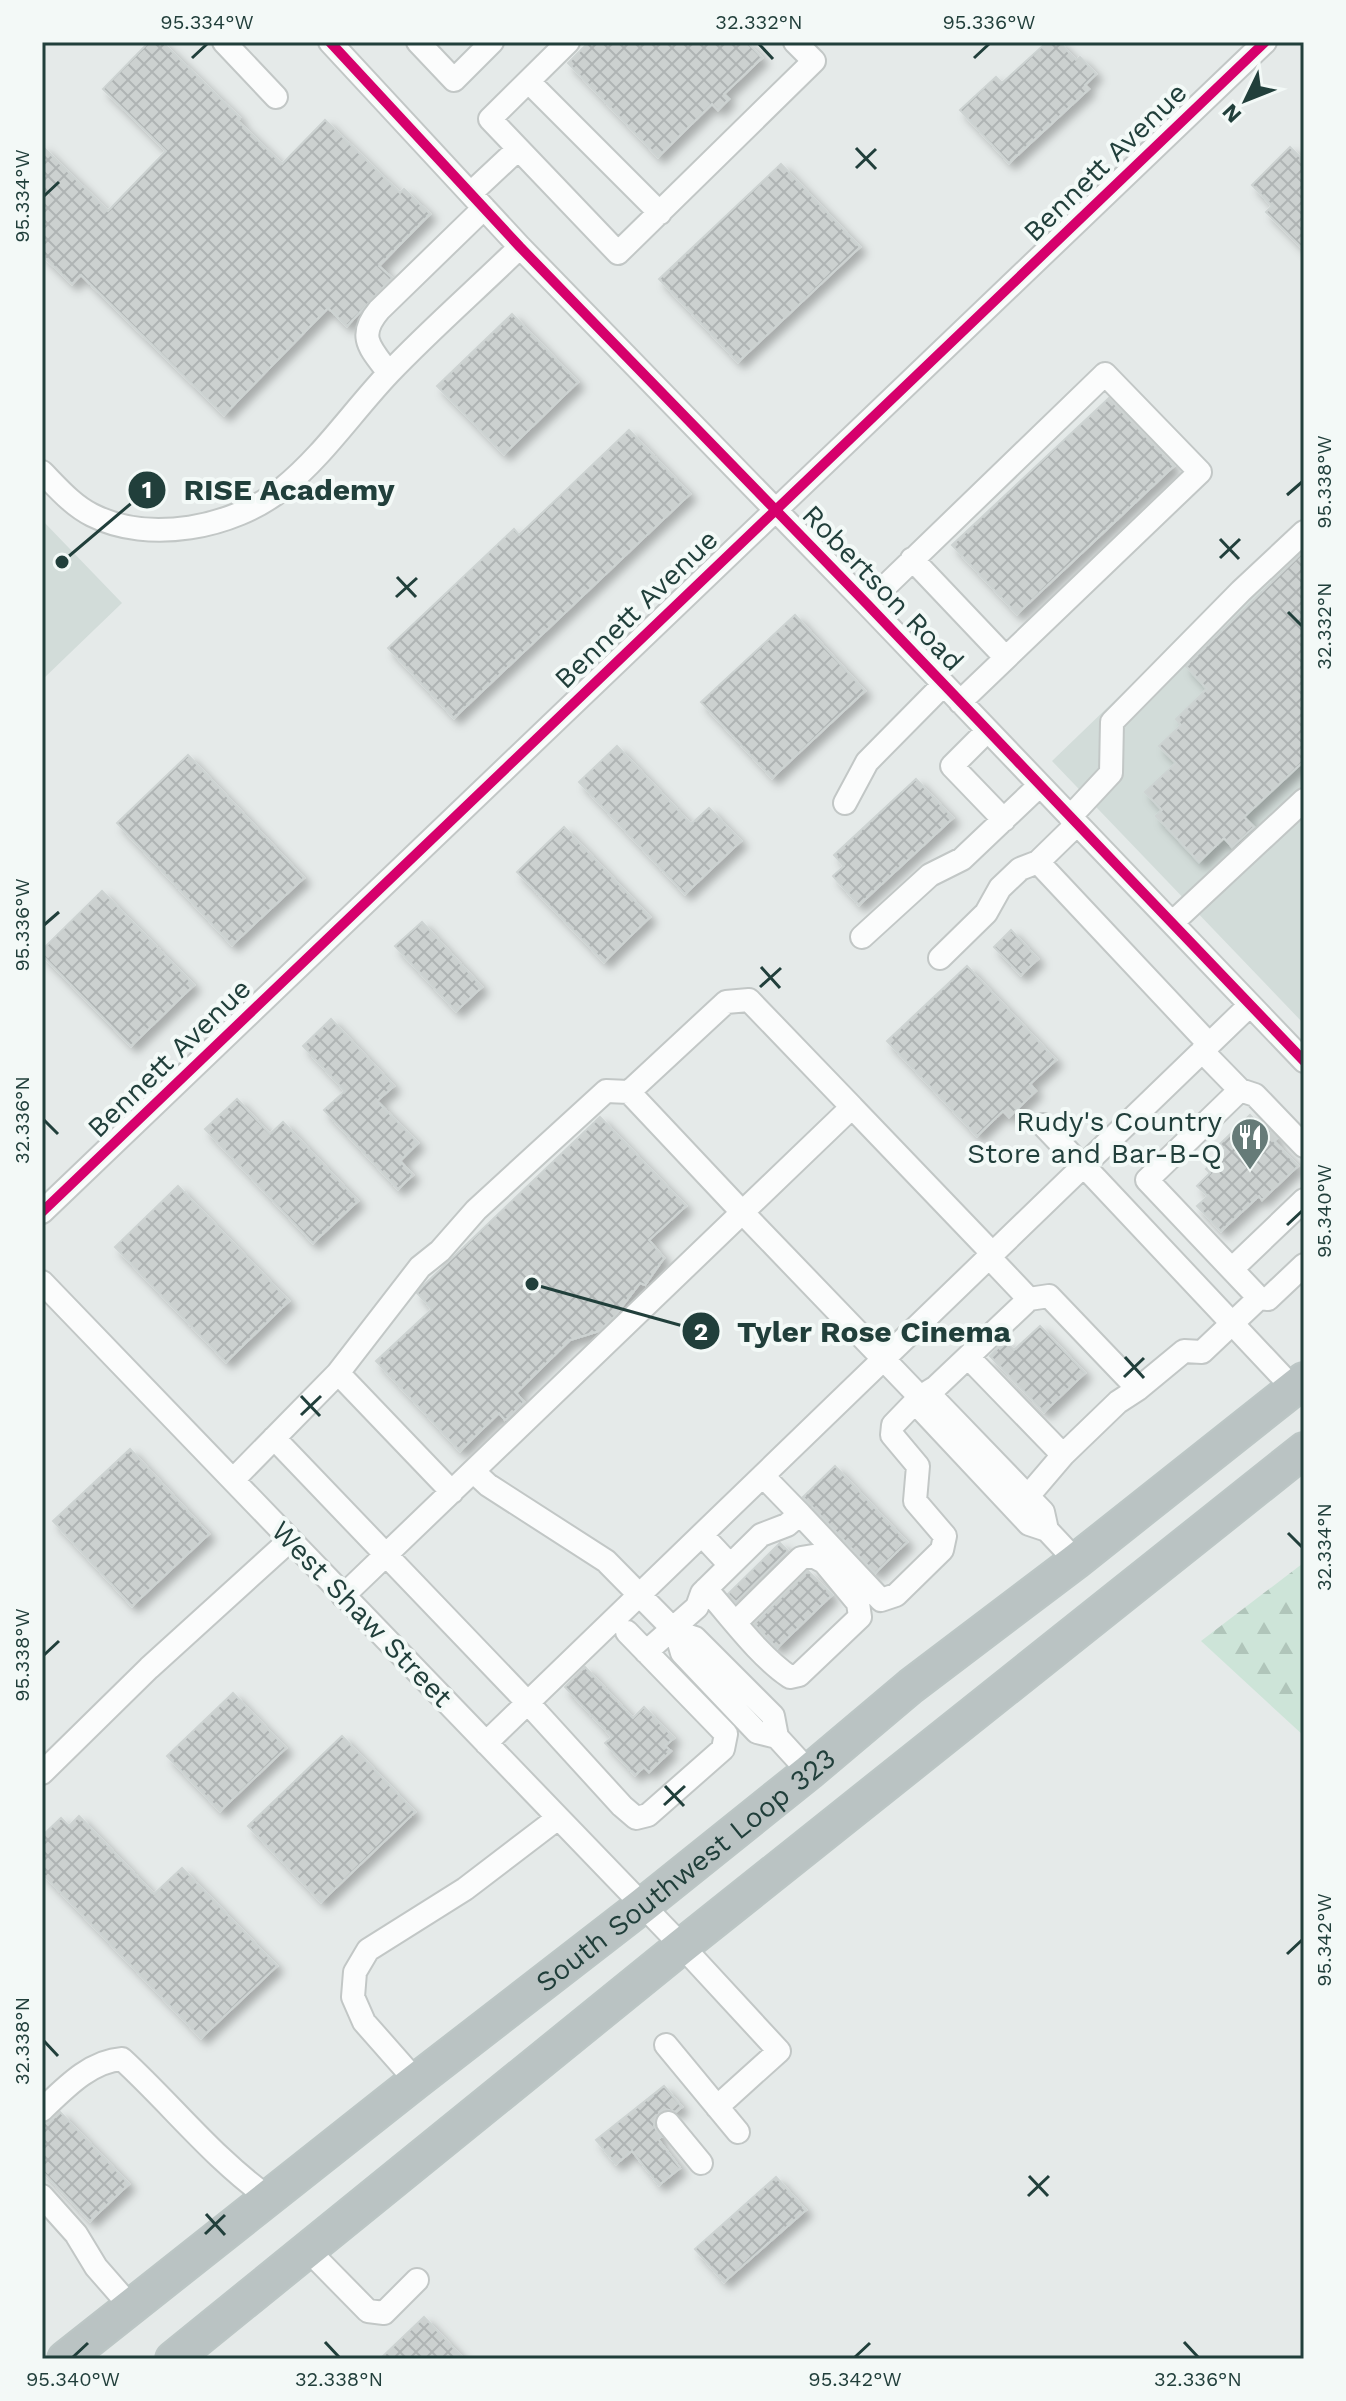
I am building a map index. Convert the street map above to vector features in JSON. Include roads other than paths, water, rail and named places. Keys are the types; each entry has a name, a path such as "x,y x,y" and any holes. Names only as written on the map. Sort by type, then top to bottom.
{"highway":[{"name":"South Southwest Loop 323","path":"65,2359 642,1906 911,1686 1076,1561 1299,1384"},
{"name":"South Southwest Loop 323","path":"173,2359 682,1946 1304,1450"}],"street":[{"path":"224,42 276,97"},
{"path":"418,42 454,80 492,42"},
{"path":"568,42 490,119 618,253 814,61 795,42"},
{"name":"Bennett Avenue","path":"42,1212 1265,42"},
{"name":"Robertson Road","path":"336,44 520,247 1304,1061"},
{"path":"529,82 660,213"},
{"path":"389,373 368,344 366,335 373,318 478,201 518,149"},
{"path":"42,472 89,514 112,524 139,529 176,528 214,521 257,506 283,488 389,373 520,247"},
{"path":"867,604 1105,374 1200,472 960,702"},
{"path":"940,958 986,913 1000,888 1020,869 1038,862 1111,773 1112,722 1304,532"},
{"path":"912,559 1006,658"},
{"path":"845,803 867,762 943,685"},
{"path":"987,731 952,766 1004,820"},
{"path":"862,937 930,875 962,859 1040,785"},
{"path":"1172,923 1304,800"},
{"path":"1038,862 1247,1093 1304,1146"},
{"path":"629,1092 726,1002 749,1000 1029,1299"},
{"path":"486,1743 1250,1005"},
{"path":"233,1480 338,1373 420,1267 440,1251 476,1210 606,1091 629,1092 920,1397 924,1412 1029,1524 1047,1530 1076,1561"},
{"path":"1247,1093 1262,1116 1304,1160"},
{"path":"1121,1205 1247,1093"},
{"path":"343,1596 852,1107"},
{"path":"1043,1125 1232,1323 1299,1384"},
{"path":"1147,1180 1259,1298 1268,1299 1304,1265"},
{"path":"1232,1269 1304,1200"},
{"name":"West Shaw Street","path":"42,1282 682,1946 779,2051 717,2107"},
{"path":"763,1476 881,1600 896,1595 942,1550 945,1536 915,1501 918,1466 892,1435 893,1425 1029,1299 1049,1296 1138,1389"},
{"path":"1028,1496 1063,1455 1118,1402 1184,1351 1202,1352 1259,1298"},
{"path":"968,1357 1063,1455"},
{"path":"338,1373 452,1492"},
{"path":"920,1397 933,1398 1028,1496 1043,1512 1047,1530"},
{"path":"274,1438 636,1818 648,1815 723,1749 726,1734 627,1632"},
{"path":"474,1472 497,1492 593,1551 674,1630 695,1638 773,1716 777,1737 809,1772"},
{"path":"646,1652 697,1607 702,1593 761,1535 787,1525 800,1514"},
{"path":"702,1535 730,1565"},
{"path":"42,1773 149,1668 290,1540"},
{"path":"706,1589 735,1623 778,1669 790,1677 799,1675 860,1617 858,1603 824,1562 813,1556 801,1558 735,1623"},
{"path":"416,2081 364,2022 353,1997 355,1972 368,1950 465,1889 558,1818"},
{"path":"666,2045 738,2132"},
{"path":"42,2110 93,2066 122,2059 205,2144 269,2198"},
{"path":"668,2123 701,2163"},
{"path":"42,2196 76,2234 96,2267 131,2307"},
{"path":"308,2250 368,2311 384,2313 417,2280"}],"place":[{"name":"RISE Academy","path":"62,562"},
{"name":"Rudy's Country Store and Bar-B-Q","path":"1250,1171"},
{"name":"Tyler Rose Cinema","path":"532,1284"}]}
